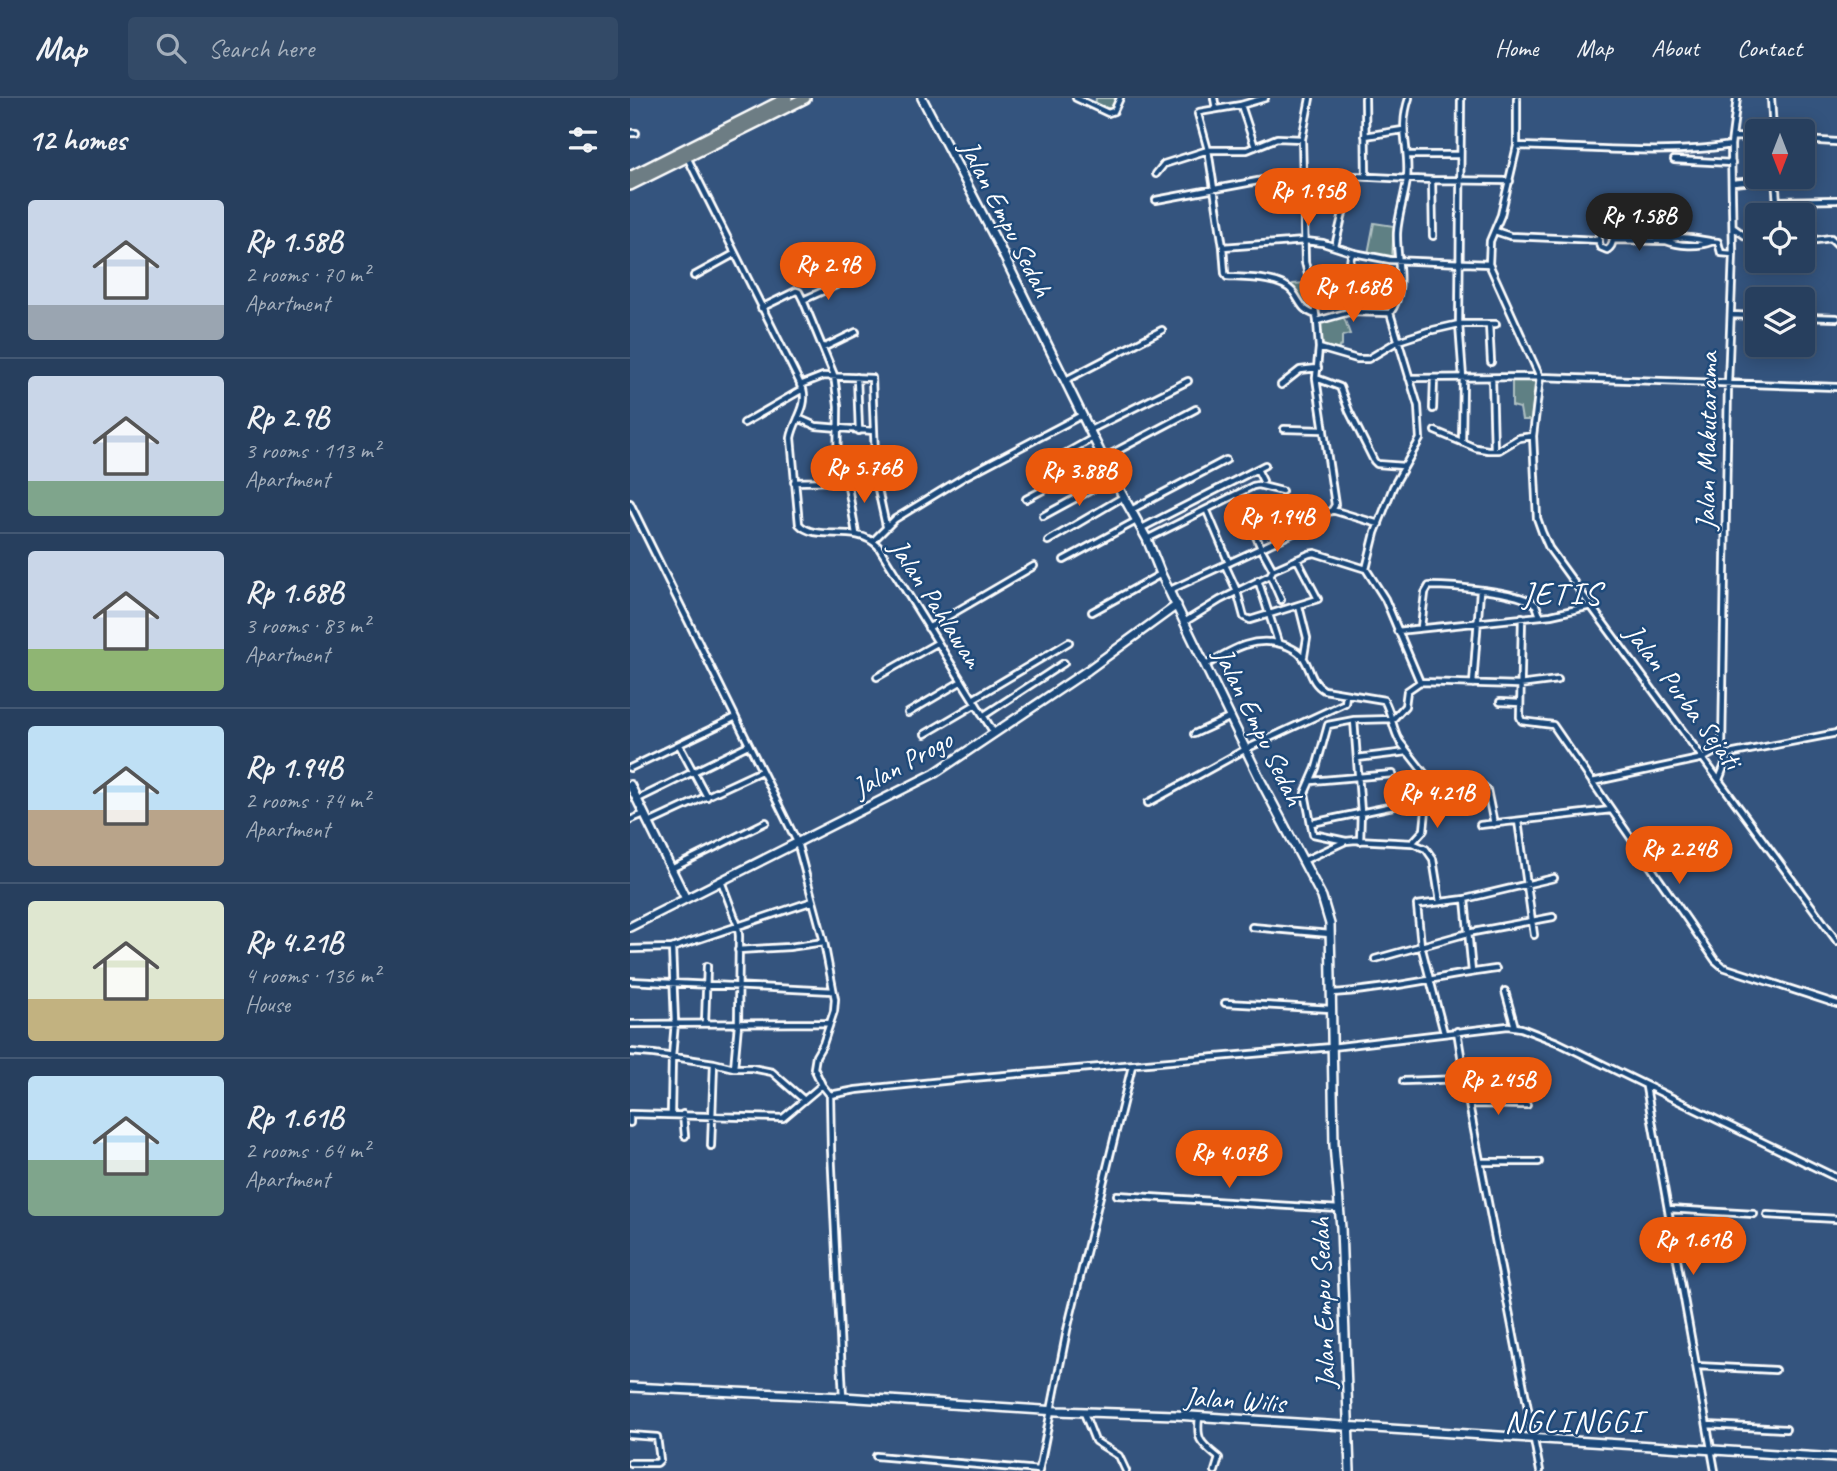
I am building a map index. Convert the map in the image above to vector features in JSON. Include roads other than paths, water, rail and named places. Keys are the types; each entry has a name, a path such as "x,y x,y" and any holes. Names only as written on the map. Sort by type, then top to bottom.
{"highway":[{"path":"630,177 806,98"},
{"path":"630,185 782,99"}],"street":[{"name":"Jalan Empu Sedah","path":"922,98 1066,380 1102,457 1147,539 1161,574 1246,749 1322,898 1330,934 1334,1144 1340,1210 1349,1471"},
{"path":"1076,98 1108,113 1114,111 1119,98"},
{"path":"1214,98 1216,109"},
{"path":"1265,98 1198,114 1208,150 1225,274 1227,277 1264,279 1287,287 1302,308 1316,318 1349,312 1390,313"},
{"path":"1170,590 1308,526 1332,510 1336,501 1316,377 1319,348 1305,262 1302,139 1310,98"},
{"path":"1365,98 1366,177"},
{"path":"1390,313 1395,306 1400,282 1394,260 1406,179 1408,155 1403,116 1409,98"},
{"path":"1461,98 1459,181 1462,442"},
{"path":"1517,98 1517,146 1510,181 1490,241 1489,264 1540,377"},
{"name":"Jalan Makutarama","path":"1722,748 1728,384 1733,254 1731,145 1737,98"},
{"path":"1772,98 1773,119"},
{"path":"1241,105 1255,147"},
{"path":"1365,136 1403,130"},
{"path":"1732,137 1745,138"},
{"path":"1156,174 1164,164 1208,150 1247,150 1277,138 1302,139"},
{"path":"1815,141 1837,142"},
{"path":"1517,146 1666,150 1719,149 1731,145"},
{"path":"686,154 802,387"},
{"path":"1408,155 1460,155"},
{"path":"1674,160 1732,163"},
{"path":"1156,200 1274,177 1352,176 1510,181"},
{"path":"1335,246 1352,176"},
{"path":"1432,180 1433,236"},
{"path":"1733,183 1745,182"},
{"path":"1776,189 1777,201 1837,200"},
{"path":"1606,227 1612,231 1613,240 1607,250 1600,247 1599,240 1601,228 1606,227"},
{"path":"1733,228 1745,236"},
{"path":"1495,231 1510,236 1599,240"},
{"path":"1613,240 1666,241 1675,237 1692,242 1706,239 1718,242 1721,253 1733,254"},
{"path":"1815,240 1831,238 1837,244"},
{"path":"1223,247 1305,241 1394,260 1489,264"},
{"path":"1349,312 1346,309 1351,256 1354,253"},
{"path":"694,276 734,254"},
{"path":"803,300 843,282"},
{"path":"761,307 796,291 803,300 834,375 838,430 837,480"},
{"path":"1366,569 1379,524 1404,466 1420,439 1418,406 1390,313"},
{"path":"1731,315 1745,316"},
{"path":"1815,317 1837,318"},
{"path":"1319,348 1362,360 1398,341 1431,330 1460,324 1496,324"},
{"path":"1489,324 1490,362"},
{"path":"1066,380 1163,330"},
{"path":"823,348 856,332"},
{"path":"1280,385 1300,370 1318,368"},
{"path":"744,423 823,376 873,378 876,481 886,526"},
{"path":"856,377 859,431"},
{"path":"1316,377 1340,387 1374,461 1404,466"},
{"path":"1410,378 1540,377 1837,387"},
{"name":"Jalan Purba Sejati","path":"1540,377 1533,436 1537,518 1549,548 1837,941"},
{"path":"1433,409 1434,378"},
{"path":"1492,378 1494,450"},
{"path":"1034,471 1091,434 1188,381"},
{"name":"Jalan Pahlawan","path":"802,387 805,402 792,438 797,516 803,528 809,531 856,534 873,541 994,733"},
{"path":"1026,499 1196,409"},
{"path":"873,541 886,526 964,477 1082,415"},
{"path":"798,418 816,426 838,430 874,431"},
{"path":"1284,429 1324,430"},
{"path":"1435,431 1482,449 1494,450 1502,449 1519,438 1533,436"},
{"path":"1130,510 1226,460"},
{"path":"1064,560 1265,464"},
{"path":"1257,469 1263,481"},
{"path":"1043,516 1113,478"},
{"path":"847,480 856,534"},
{"path":"794,482 891,480"},
{"path":"1147,539 1256,485 1282,491"},
{"path":"1238,495 1281,600"},
{"path":"1048,541 1123,497"},
{"path":"630,503 797,842 824,942 834,1011 814,1068 824,1088 831,1095 831,1149 843,1397"},
{"path":"1332,510 1379,524"},
{"path":"1207,511 1247,619 1318,599 1297,559"},
{"path":"1186,621 1297,559 1312,554 1366,569 1380,588 1420,682"},
{"path":"928,628 1034,566"},
{"path":"1092,612 1161,574"},
{"path":"1258,580 1278,642"},
{"path":"1421,627 1425,593 1429,586 1462,587 1531,600 1540,616"},
{"path":"1473,684 1480,591"},
{"name":"Jalan Progo","path":"630,927 935,773 1177,606"},
{"path":"1299,606 1307,638 1303,657"},
{"path":"1397,631 1540,616 1591,606"},
{"path":"1522,617 1519,685 1522,722 1553,725 1719,964 1837,1004"},
{"path":"1206,665 1238,646 1267,640 1294,649 1303,657 1317,686 1346,695 1384,700 1393,719 1395,734 1443,797"},
{"path":"925,734 1069,642"},
{"path":"877,677 937,643"},
{"path":"983,716 1063,663"},
{"path":"1440,902 1432,855 1420,845 1346,841 1317,836 1311,830 1312,823 1305,793 1328,725 1354,720 1393,719 1405,706 1407,691 1420,682 1519,685 1558,680"},
{"path":"908,713 962,681"},
{"path":"1148,803 1246,749 1345,703 1346,695"},
{"path":"1500,702 1520,703"},
{"path":"1194,734 1231,716"},
{"path":"630,768 734,718"},
{"path":"1354,720 1362,812 1360,841"},
{"path":"1729,754 1837,733"},
{"path":"679,745 707,797"},
{"path":"638,799 748,745"},
{"path":"1592,782 1704,758 1722,748 1729,754"},
{"path":"1357,758 1408,752"},
{"path":"1720,780 1729,754"},
{"path":"649,823 761,771"},
{"path":"1311,781 1393,774"},
{"path":"630,785 685,897"},
{"path":"1312,823 1485,788 1494,824"},
{"path":"1412,843 1424,830 1427,800"},
{"path":"1480,825 1611,810"},
{"path":"630,820 644,814"},
{"path":"1518,821 1534,935"},
{"path":"671,869 766,822"},
{"path":"1304,861 1346,841"},
{"path":"1444,1033 1421,945 1416,907 1465,899 1553,878"},
{"path":"721,881 738,926 738,1024 734,1068"},
{"path":"1465,899 1472,972"},
{"path":"630,949 672,948 813,901"},
{"path":"1375,959 1468,933 1553,917"},
{"path":"1252,927 1330,934"},
{"path":"738,950 824,942"},
{"path":"671,1113 675,1022 672,948"},
{"path":"705,1023 707,966"},
{"path":"1332,993 1378,990 1496,969"},
{"path":"630,981 833,991"},
{"path":"1505,990 1515,1027"},
{"path":"1225,1003 1332,1009"},
{"path":"630,1024 830,1023"},
{"path":"831,1095 856,1090 1332,1047 1491,1027 1515,1027 1557,1042 1837,1178"},
{"path":"1457,1031 1540,1471"},
{"path":"630,1052 772,1072 804,1100"},
{"path":"711,1146 714,1063"},
{"path":"876,1457 1039,1471 1066,1329 1132,1066"},
{"path":"1463,1068 1523,1069"},
{"path":"1494,1105 1495,1068"},
{"path":"1403,1081 1464,1079"},
{"path":"1646,1087 1715,1471"},
{"path":"630,1123 630,1114 783,1118 804,1100 824,1088"},
{"path":"1469,1104 1527,1105"},
{"path":"683,1114 685,1136"},
{"path":"1480,1162 1539,1162"},
{"path":"1116,1195 1340,1210"},
{"path":"1668,1209 1755,1214"},
{"path":"1768,1215 1837,1219"},
{"path":"1696,1366 1775,1370"},
{"name":"Jalan Wilis","path":"630,1387 1199,1417 1837,1458"},
{"path":"1084,1413 1095,1441 1119,1456 1126,1471"},
{"path":"1199,1417 1196,1434 1219,1458 1215,1471"},
{"path":"1707,1425 1786,1429"},
{"path":"630,1436 657,1437 660,1460 657,1463 630,1462"}],"district":[{"name":"JETIS","path":"1562,593"},
{"name":"NGLINGGI","path":"1574,1421"}]}
